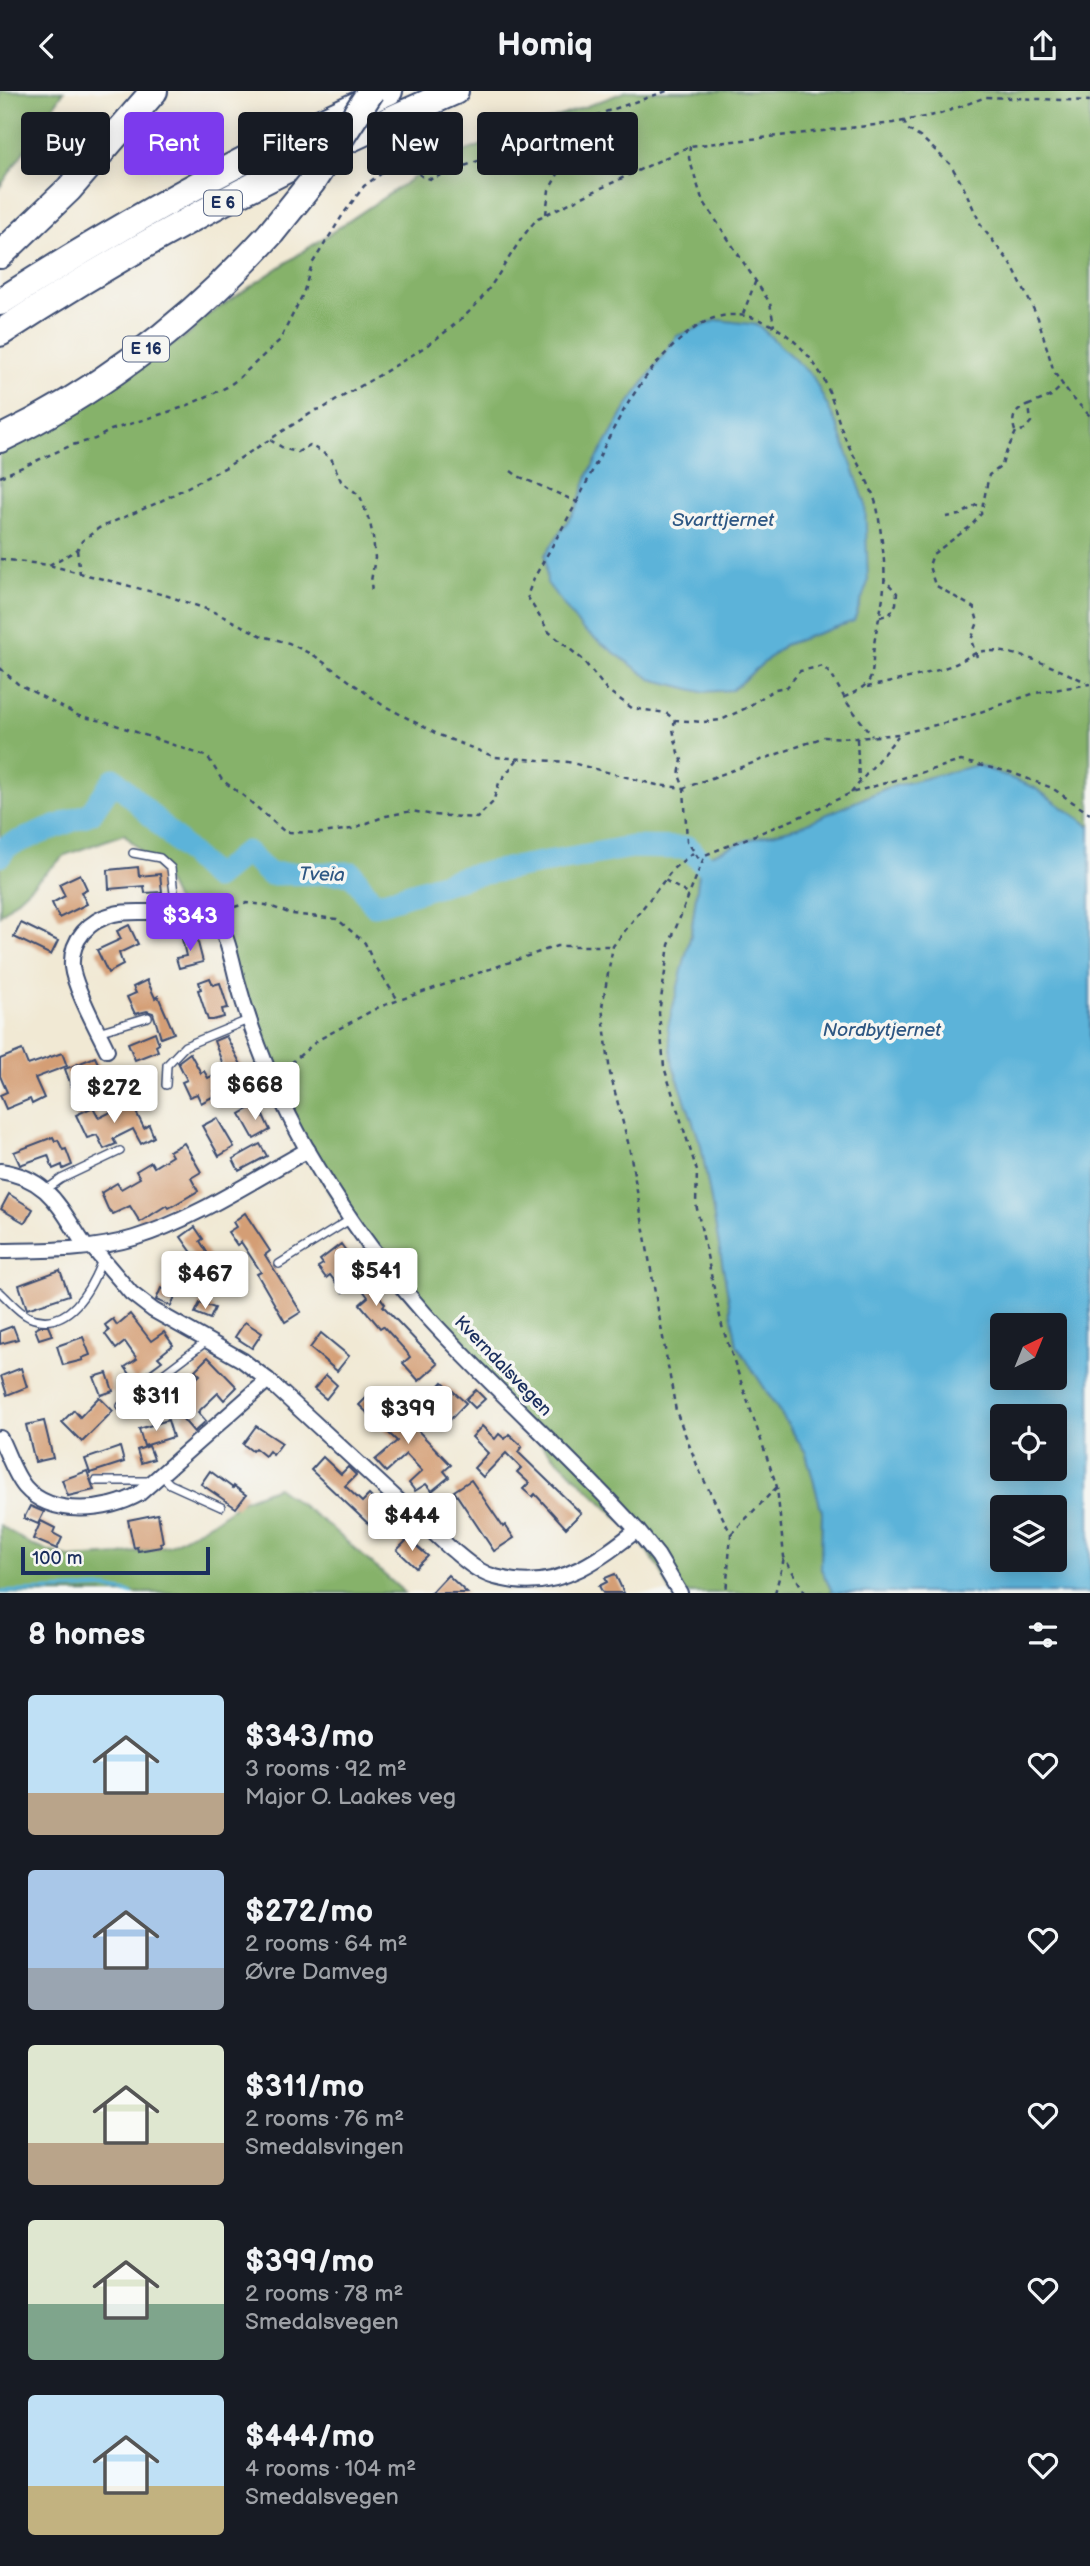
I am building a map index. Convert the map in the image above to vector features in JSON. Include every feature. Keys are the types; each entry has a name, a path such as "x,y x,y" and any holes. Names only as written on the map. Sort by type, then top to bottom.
{"highway":[{"path":"0,255 69,189 154,91"},
{"name":"E 16","path":"0,439 73,400 131,360 206,299 271,233 324,166 371,91"},
{"name":"E 6","path":"0,302 195,187 389,91"},
{"name":"E 6","path":"0,333 120,259 207,211 365,131 455,91"}],"street":[{"path":"107,1050 72,967 78,939 87,926 116,913 176,910 212,915"},
{"name":"Kverndalsvegen","path":"212,915 218,921 226,940 248,1020 273,1079 308,1150 351,1219 423,1312 636,1530 657,1556 680,1593"},
{"path":"0,1251 89,1247 134,1239 158,1230 308,1150"},
{"path":"0,1171 24,1175 47,1189 89,1247 131,1293 242,1360 268,1380 449,1547 478,1570 499,1578 530,1583 559,1578 592,1563 636,1530"},
{"path":"0,1438 21,1481 28,1490 49,1503 82,1507 113,1506 139,1494 268,1380"}],"lane":[{"path":"134,853 160,858 171,868 176,910"},
{"path":"98,1032 148,1017"},
{"path":"166,1084 167,1065 185,1046 248,1020"},
{"path":"47,1189 61,1179 120,1151"},
{"path":"279,1264 351,1219"},
{"path":"0,1292 27,1316 51,1319 61,1317 85,1296 102,1261"},
{"path":"121,1406 207,1341"},
{"path":"96,1481 157,1478 221,1507"}],"path":[{"path":"610,112 667,91"},
{"path":"49,565 77,550 82,541 99,528 157,503 228,466 439,337 472,309 495,281 522,235 538,218 690,146 904,121 940,114 986,97 1090,101"},
{"path":"904,121 907,129 950,164 982,227 1011,264 1038,318 1054,372 1090,416"},
{"path":"690,146 689,158 706,207 731,240 770,303 774,327"},
{"path":"0,477 72,445 184,407 227,387 280,340 303,293 312,264 364,186 400,160 423,177 431,179 477,162"},
{"path":"546,214 549,190 557,175"},
{"path":"743,314 756,280"},
{"path":"867,687 872,677 884,579 877,510 869,483 836,418 820,372 806,353 786,334 766,321 743,314 732,314 695,328 656,365 630,398 577,502 534,577 527,596 549,632 582,659 607,690 632,708 666,713 675,720 721,720 775,689 787,687 800,671 823,666 872,736"},
{"path":"976,655 971,640 978,622 974,607 935,585 929,566 933,554 971,526 981,514 989,475 1002,466 1016,432 1014,415 1018,410 1051,396 1063,385"},
{"path":"1016,432 1024,430 1031,422 1032,412 1029,405"},
{"path":"270,440 285,449 298,452 310,445 315,446 331,458 345,485 360,496 373,537 372,594"},
{"path":"511,471 577,502"},
{"path":"946,517 960,515 976,505 982,506"},
{"path":"77,550 80,574"},
{"path":"0,559 49,565 168,596 212,611 262,636 289,643 315,656 381,704 439,735 495,757 568,762 657,785 684,788 824,737 899,734 960,719 1035,694 1089,684"},
{"path":"880,617 890,614 896,604 897,593 884,579"},
{"path":"845,697 867,687 955,664 981,651 1007,653 1051,666 1089,684"},
{"path":"0,668 18,684 79,716 107,722 208,757 222,780 285,832 322,834 351,829 386,816 412,811 477,818 493,802 499,783 518,758"},
{"path":"675,720 673,729 682,760 679,775 684,788 687,841 701,862"},
{"path":"851,793 899,734"},
{"path":"857,737 859,781"},
{"path":"775,1593 784,1557 776,1487 722,1326 696,1204 697,1171 664,1066 659,1013 670,945 688,894 705,855 851,793 961,761 1010,772 1052,788 1090,814"},
{"path":"693,853 674,868 613,946 602,1007 610,1073 629,1146 676,1411 699,1470 731,1534 726,1593"},
{"path":"665,880 688,894"},
{"path":"212,915 247,903 266,905 292,914 337,919 365,943 374,964 398,1000"},
{"path":"273,1079 318,1040 379,1007 557,946 613,946"},
{"path":"731,1534 776,1487"},
{"path":"784,1557 805,1593"}],"green space":[{"path":"0,91 64,91 50,112 21,112 21,156 0,187"},
{"path":"627,91 1090,91 1090,826 1033,787 838,811 798,827 749,840 710,855 700,867 673,1065 701,1145 737,1345 806,1453 822,1512 821,1569 833,1593 671,1593 660,1569 633,1532 543,1446 349,1228 269,1084 244,992 211,925 178,905 162,872 124,834 65,855 0,915 0,444 190,334 202,319 418,175 463,175 463,152 477,147 477,175 638,175 638,112 571,112","holes":["677,336 853,621 784,645 732,690 545,555 577,507 589,473 628,405"]},
{"path":"277,1487 329,1526 405,1593 0,1593 0,1525 31,1545 71,1558 121,1555 170,1545 217,1519 243,1500"}],"water":[{"name":"Svarttjernet","path":"718,320 758,325 813,377 838,427 865,502 868,582 854,621 784,645 732,690 702,692 651,679 582,629 547,583 545,555 577,507 589,473 628,405 677,336"},
{"name":"Nordbytjernet","path":"977,765 1033,787 1090,826 1090,1593 833,1593 821,1569 822,1512 806,1453 737,1345 701,1145 673,1065 668,1027 691,934 700,866 710,855 748,840 798,827 887,788"}],"building":[{"path":"138,867 139,876 160,874 162,892 145,893 144,886 109,889 108,870"},
{"path":"80,874 87,889 81,892 87,904 59,918 52,903 65,896 59,884"},
{"path":"21,923 58,941 51,955 14,937"},
{"path":"129,925 138,944 119,953 123,965 108,973 97,950 121,939 117,931"},
{"path":"196,935 203,962 179,968 176,958 186,956 182,939"},
{"path":"210,978 213,985 220,983 228,1008 222,1009 224,1017 213,1020 208,1020 198,990 201,989 199,982"},
{"path":"147,980 155,998 158,996 174,1033 161,1038 153,1013 147,1011 135,1014 127,997 136,993 133,987"},
{"path":"155,1032 158,1051 135,1060 128,1043"},
{"path":"226,1036 247,1076 214,1091 216,1095 201,1103 197,1094 189,1097 182,1082 187,1080 178,1062 190,1053 201,1073 204,1071 208,1078 225,1070 214,1041"},
{"path":"22,1050 28,1065 62,1053 67,1066 35,1078 44,1098 32,1104 30,1099 6,1109 0,1095 7,1092 0,1076 0,1059"},
{"path":"95,1057 104,1076 72,1088 65,1069"},
{"path":"131,1102 144,1128 149,1125 154,1137 141,1144 133,1129 113,1139 116,1144 104,1149 97,1135 87,1138 76,1115 93,1107 99,1118"},
{"path":"258,1104 270,1130 254,1139 240,1114"},
{"path":"217,1118 234,1147 219,1156 202,1126"},
{"path":"53,1137 55,1141 58,1140 63,1150 66,1149 72,1165 53,1169 48,1155 20,1165 14,1152"},
{"path":"184,1143 201,1172 191,1178 198,1191 169,1208 167,1205 140,1222 130,1206 113,1214 108,1209 101,1193 117,1183 121,1189 140,1178 136,1171 151,1162 154,1167 172,1156 169,1151"},
{"path":"260,1144 267,1156 239,1171 233,1159"},
{"path":"9,1194 33,1209 25,1223 1,1209"},
{"path":"245,1213 270,1251 265,1255 301,1312 285,1322 257,1274 261,1272 241,1242 237,1245 228,1232 236,1227 233,1222"},
{"path":"195,1227 203,1239 200,1241 213,1262 210,1264 214,1270 191,1285 177,1264 193,1254 181,1237"},
{"path":"341,1244 362,1273 365,1271 372,1280 369,1282 385,1304 383,1306 438,1364 419,1381 403,1363 410,1357 406,1351 383,1326 380,1328 360,1304 368,1297 357,1282 343,1292 330,1275 326,1278 318,1267 323,1264 320,1260"},
{"path":"60,1270 69,1295 27,1309 19,1285"},
{"path":"161,1288 176,1294 171,1306 156,1300"},
{"path":"200,1303 215,1308 210,1319 195,1313"},
{"path":"130,1314 151,1341 164,1332 173,1345 158,1357 162,1361 135,1381 125,1367 137,1359 125,1342 116,1349 105,1334 109,1331 105,1325 113,1319 117,1325"},
{"path":"245,1322 262,1333 252,1348 235,1337"},
{"path":"13,1326 18,1339 0,1344 0,1331"},
{"path":"48,1326 52,1335 39,1339 35,1329"},
{"path":"321,1333 349,1356 337,1371 310,1348"},
{"path":"83,1337 90,1355 82,1358 83,1360 63,1365 57,1346"},
{"path":"208,1357 237,1387 224,1400 218,1393 198,1412 206,1421 194,1432 181,1417 186,1415 180,1409 187,1403 179,1394 200,1375 195,1370"},
{"path":"21,1368 27,1387 7,1395 1,1376"},
{"path":"107,1373 113,1391 101,1395 94,1377"},
{"path":"326,1375 337,1385 326,1399 314,1389"},
{"path":"443,1382 466,1403 446,1424 424,1402"},
{"path":"476,1390 485,1399 475,1408 466,1399"},
{"path":"371,1393 399,1420 404,1416 451,1465 444,1471 449,1477 432,1491 426,1484 415,1491 409,1483 422,1471 406,1454 386,1472 375,1460 397,1441 359,1405"},
{"path":"99,1397 113,1411 82,1442 62,1422 74,1410 80,1417"},
{"path":"168,1420 173,1437 144,1446 139,1429"},
{"path":"44,1421 53,1458 35,1462 26,1425"},
{"path":"256,1426 282,1443 273,1455 269,1451 265,1456 255,1448 252,1451 243,1444"},
{"path":"482,1426 495,1439 499,1434 505,1439 509,1434 522,1446 518,1452 581,1513 566,1528 535,1494 532,1497 523,1489 529,1483 517,1472 521,1468 506,1453 483,1477 474,1468 488,1453 472,1437"},
{"path":"149,1446 154,1459 141,1463 137,1450"},
{"path":"120,1447 124,1462 90,1473 85,1459"},
{"path":"323,1457 341,1474 348,1467 356,1475 345,1486 362,1502 369,1495 377,1503 371,1511 382,1523 375,1530 311,1470"},
{"path":"87,1471 94,1490 68,1496 62,1480"},
{"path":"210,1471 246,1495 236,1508 201,1484"},
{"path":"471,1480 503,1527 505,1525 514,1538 494,1551 454,1491"},
{"path":"30,1506 44,1512 38,1524 24,1518"},
{"path":"158,1514 163,1542 160,1543 161,1547 138,1551 137,1547 134,1548 128,1520"},
{"path":"41,1521 55,1528 53,1533 62,1538 57,1549 33,1539"},
{"path":"408,1539 428,1556 416,1568 397,1550"},
{"path":"615,1574 624,1593 603,1593 599,1586 607,1582 605,1578"},
{"path":"448,1575 467,1593 431,1593"}],"waterway":[{"name":"Tveia","path":"0,856 7,846 91,813 114,779 215,878 246,852 269,874 352,873 374,905 468,876 632,847 689,848 703,863"},
{"path":"0,1592 107,1588 132,1593"}]}
